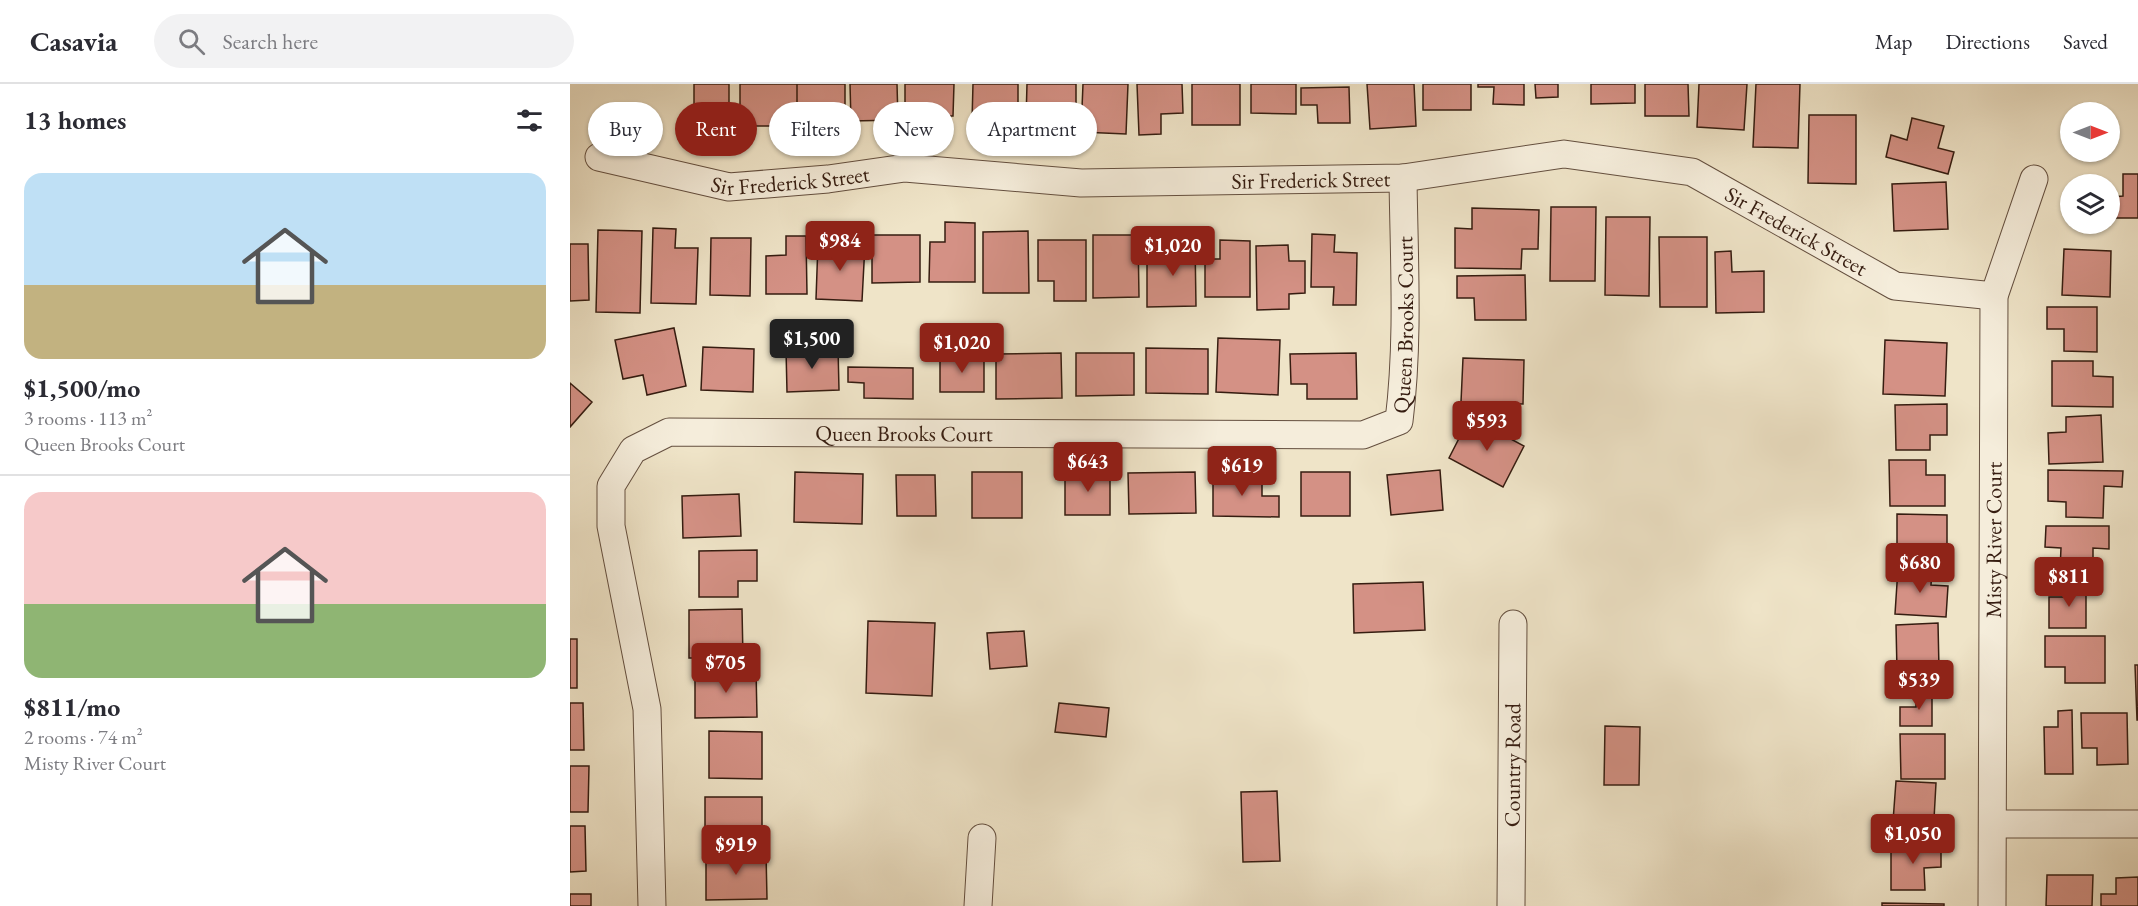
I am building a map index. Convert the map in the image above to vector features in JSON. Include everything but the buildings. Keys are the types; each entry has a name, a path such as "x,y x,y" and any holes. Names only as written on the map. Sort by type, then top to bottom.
{"street":[{"name":"Sir Frederick Street","path":"599,157 729,188 828,179 905,168 1081,183 1403,178 1564,154 1692,172 1895,286 1994,296"},
{"name":"Queen Brooks Court","path":"652,906 647,709 611,526 611,486 633,450 669,432 1363,435 1399,421 1403,386 1404,338 1403,178"},
{"name":"Misty River Court","path":"1992,906 1994,296 2034,179"},
{"name":"Country Road","path":"1511,906 1513,624"},
{"path":"1993,824 2138,824"},
{"path":"978,906 982,838"}]}
